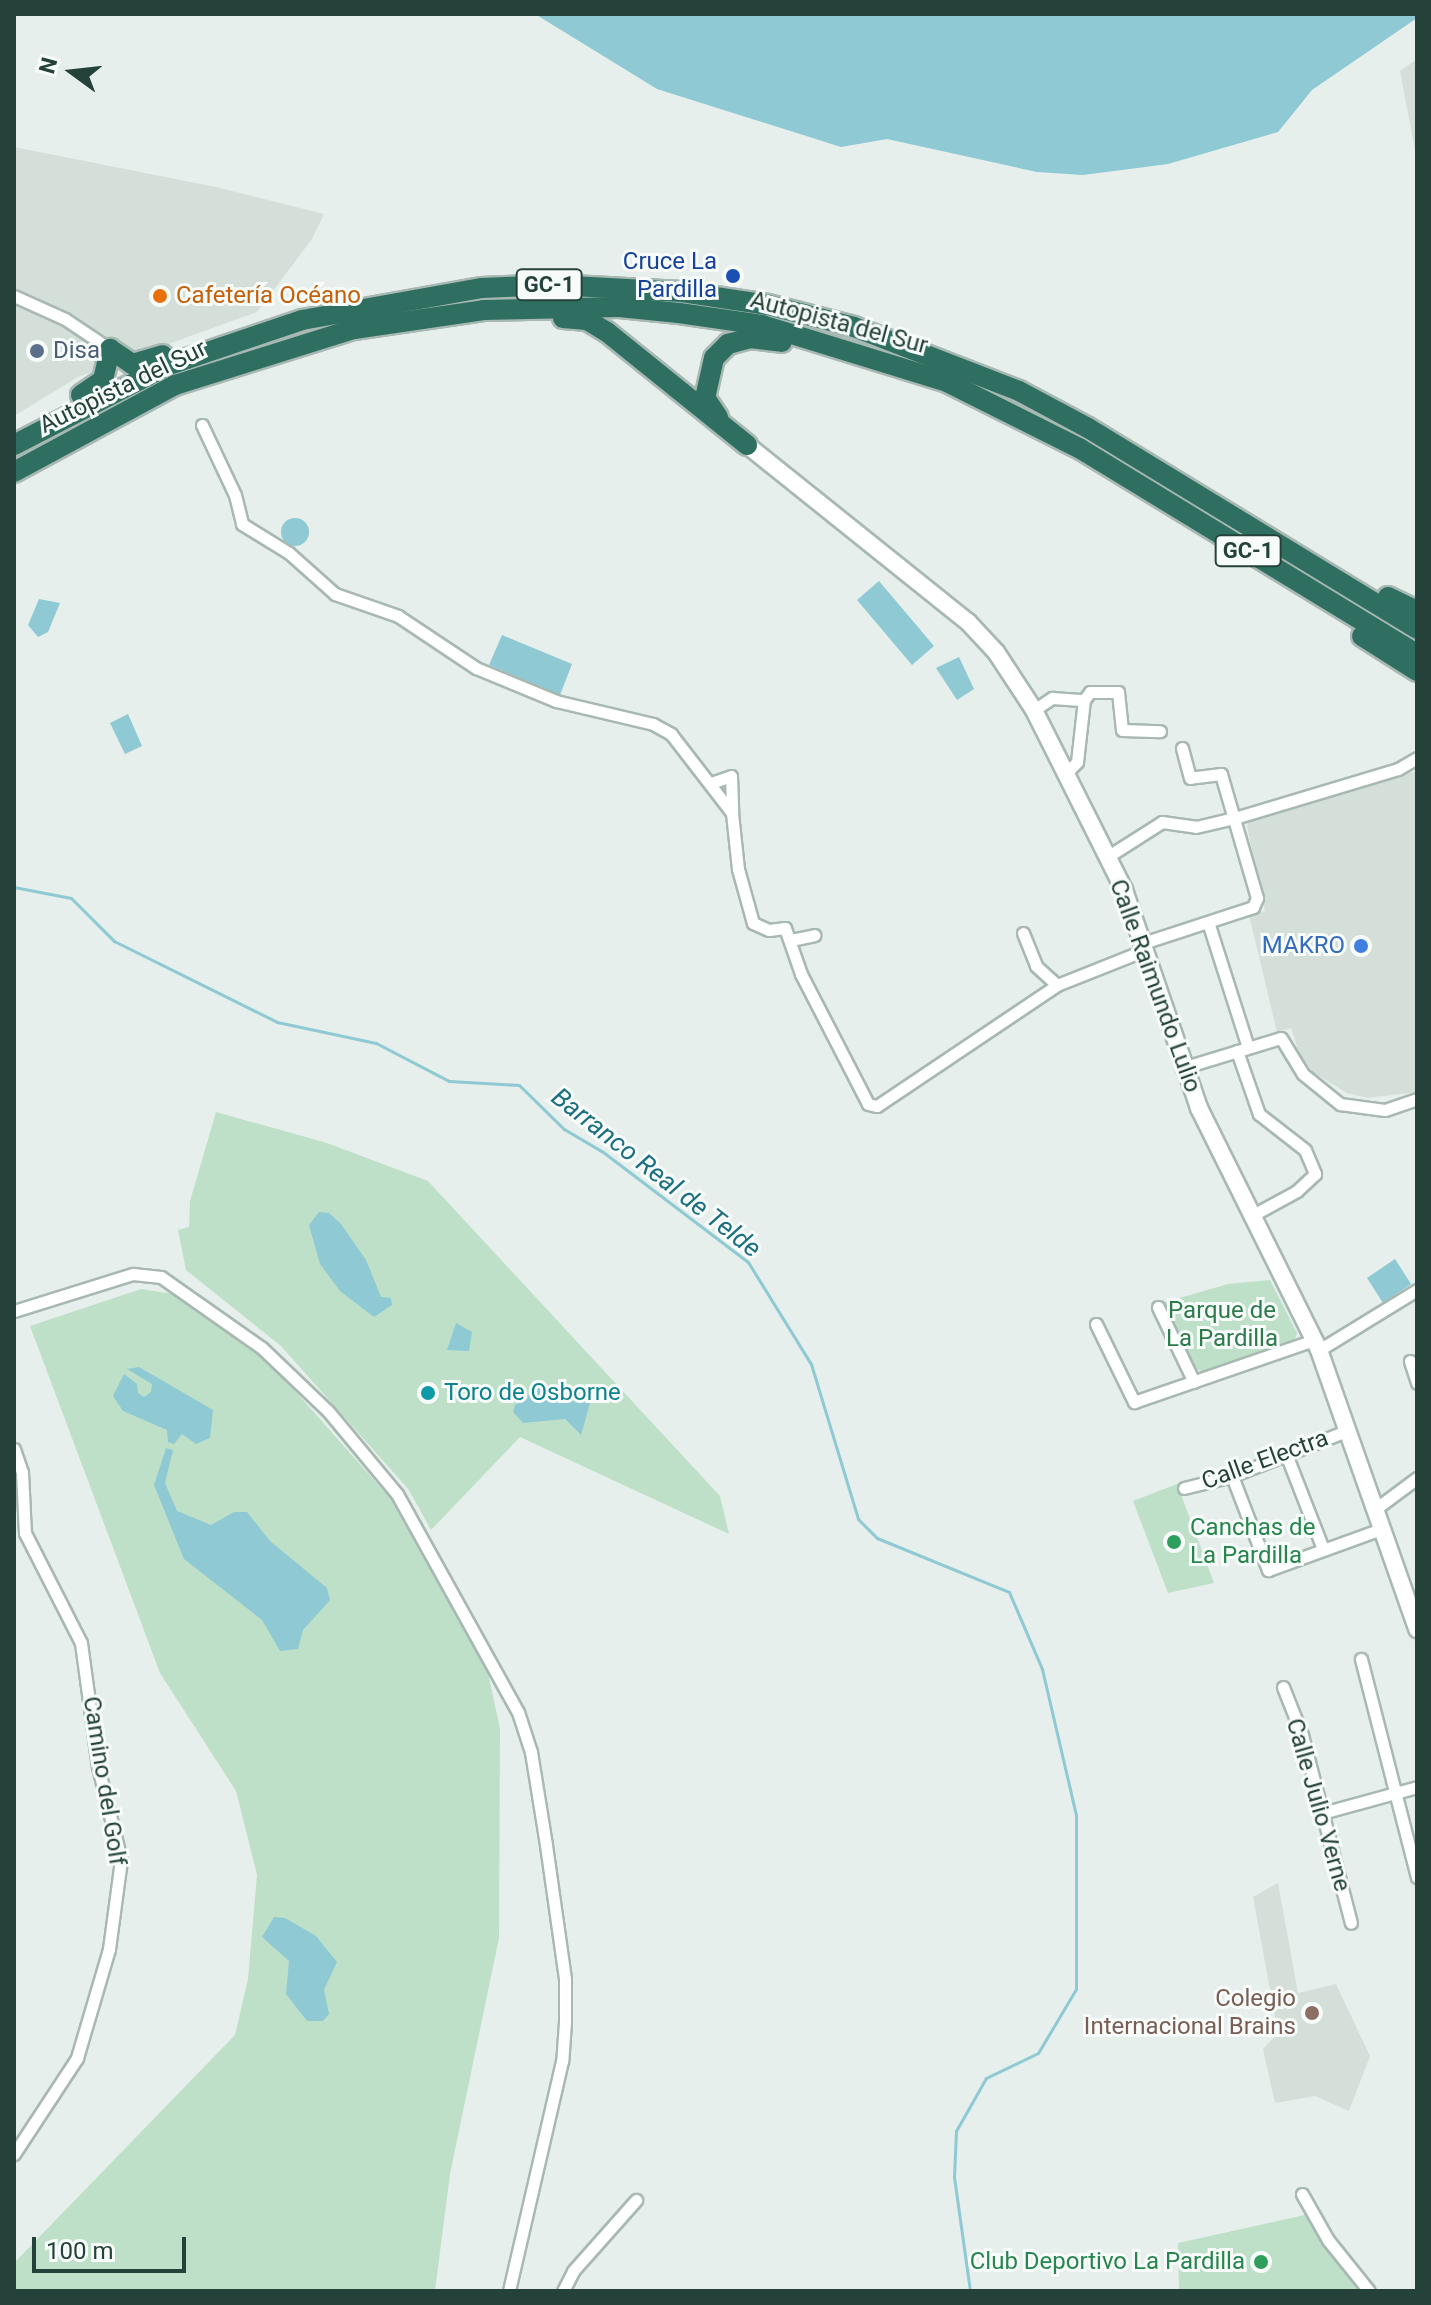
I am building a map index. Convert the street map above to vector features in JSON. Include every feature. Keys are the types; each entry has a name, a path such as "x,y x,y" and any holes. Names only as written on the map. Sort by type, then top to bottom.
{"highway":[{"name":"Autopista del Sur","path":"14,445 100,397 212,348 302,320 425,295 540,286 621,287 768,305 854,327 954,362 1088,428 1417,629"},
{"name":"Autopista del Sur","path":"14,472 109,417 214,370 301,341 425,316 619,307 762,325 947,382 1079,448 1417,654"},
{"path":"425,316 463,322 587,320 747,445"},
{"path":"747,445 705,398 714,358 728,344 770,339 816,350 847,349"},
{"path":"14,435 103,380 110,349 139,364 185,346 212,348"},
{"path":"1088,428 1202,485 1417,611"},
{"path":"1079,448 1179,521 1417,671"}],"street":[{"path":"14,296 65,319 110,349"},
{"path":"202,425 230,482 242,524 289,553 335,594 398,616 476,668 556,701 662,727 711,783 732,813"},
{"name":"Calle Raimundo Lulio","path":"747,445 968,622 996,652 1034,710 1068,771 1107,857 1144,947 1182,1068 1316,1345 1417,1629"},
{"path":"1068,771 1077,762 1084,700 1090,692 1118,692 1122,730 1160,731"},
{"path":"1034,710 1052,698 1084,700"},
{"path":"711,783 731,776 738,869 753,923 769,930 785,928 801,974 868,1104 877,1106 1057,985 1256,904 1238,817 1221,774 1190,778 1182,748"},
{"path":"1107,857 1162,822 1196,827 1238,817 1398,769 1417,758"},
{"path":"1208,922 1259,1114 1305,1150 1315,1174 1297,1191 1251,1216"},
{"path":"1023,933 1036,966 1057,985"},
{"path":"791,940 814,935"},
{"path":"1182,1068 1281,1038 1303,1074 1340,1104 1385,1110 1417,1099"},
{"path":"14,1311 133,1274 161,1277 262,1348 328,1411 397,1494 518,1712 531,1752 546,1845 565,1979 565,2022 562,2061 509,2291"},
{"path":"1096,1324 1134,1402 1316,1345 1417,1290"},
{"path":"1158,1307 1194,1382"},
{"path":"1410,1361 1417,1383"},
{"name":"Calle Electra","path":"1184,1488 1232,1476 1346,1431"},
{"name":"Camino del Golf","path":"14,1449 22,1472 25,1533 81,1643 98,1767 121,1860 109,1949 77,2058 14,2154"},
{"path":"1286,1454 1323,1549"},
{"path":"1232,1476 1268,1570 1381,1529"},
{"path":"1374,1510 1417,1478"},
{"path":"1361,1659 1417,1877"},
{"name":"Calle Julio Verne","path":"1283,1687 1322,1813 1351,1923"},
{"path":"1322,1813 1417,1787"},
{"path":"1302,2194 1328,2240 1369,2291"},
{"path":"563,2291 573,2271 636,2200"}],"shaded area":[{"path":"1417,59 1417,161 1400,71"},
{"path":"14,147 216,187 324,214 312,239 257,312 78,377 14,416"},
{"path":"1417,771 1417,1092 1368,1098 1347,1093 1313,1072 1300,1056 1291,1028 1277,1032 1249,915 1265,911 1247,827 1248,822"},
{"name":"Colegio Internacional Brains","path":"1278,1883 1298,1993 1336,1984 1370,2056 1349,2111 1315,2096 1275,2103 1263,2049 1278,2033 1253,1897"}],"green space":[{"path":"216,1112 327,1143 428,1181 720,1496 729,1534 520,1437 431,1530 409,1490 281,1346 186,1270 178,1230 189,1227 190,1201"},
{"name":"Parque de La Pardilla","path":"1270,1280 1297,1333 1294,1342 1205,1372 1195,1369 1162,1303 1228,1284"},
{"path":"141,1289 173,1294 272,1365 390,1498 488,1673 500,1729 499,1938 450,2174 435,2291 14,2291 14,2263 235,2035 248,1979 257,1875 236,1791 160,1673 30,1326"},
{"name":"Canchas de La Pardilla","path":"1177,1484 1214,1583 1168,1593 1133,1501"},
{"name":"Club Deportivo La Pardilla","path":"1309,2214 1364,2291 1179,2291 1178,2243"}],"water":[{"path":"535,14 1417,14 1417,18 1312,90 1278,132 1168,164 1083,175 1037,172 887,139 841,147 657,89"},
{"path":"295,518 305,522 309,532 305,542 295,546 285,542 281,532 285,522"},
{"path":"879,581 934,646 912,665 857,600"},
{"path":"39,599 60,603 48,632 38,637 28,625"},
{"path":"502,635 572,664 560,695 489,665"},
{"path":"959,657 974,689 957,700 936,668"},
{"path":"128,714 142,746 125,754 110,723"},
{"path":"319,1212 329,1213 341,1224 366,1260 381,1297 391,1298 392,1305 374,1317 340,1291 320,1264 309,1225"},
{"path":"1395,1259 1411,1284 1383,1303 1367,1278"},
{"path":"456,1323 472,1332 469,1351 447,1350"},
{"path":"139,1367 213,1410 210,1438 196,1444 182,1434 174,1444 168,1442 167,1430 123,1411 113,1396 124,1374 137,1384 138,1393 144,1397 151,1392 152,1384 127,1369"},
{"path":"544,1384 591,1400 581,1435 565,1419 523,1423 513,1412 515,1405"},
{"path":"166,1448 173,1450 165,1483 177,1511 211,1525 234,1512 247,1512 270,1541 327,1588 330,1600 303,1630 298,1649 280,1651 262,1620 184,1559 154,1485"},
{"path":"274,1917 285,1918 316,1936 337,1962 324,1990 329,2014 323,2021 307,2021 286,1994 289,1961 262,1937"}],"waterway":[{"name":"Barranco Real de Telde","path":"14,887 71,898 114,941 277,1022 376,1043 449,1081 519,1085 564,1129 603,1152 748,1262 811,1364 858,1519 877,1538 1009,1592 1042,1669 1076,1815 1076,1989 1038,2053 986,2078 956,2131 954,2177 970,2291"}],"place":[{"name":"Cruce La Pardilla","path":"733,276"},
{"name":"Cafetería Océano","path":"160,296"},
{"name":"Disa","path":"37,351"},
{"name":"MAKRO","path":"1361,946"},
{"name":"Toro de Osborne","path":"428,1393"},
{"name":"Canchas de La Pardilla","path":"1174,1542"},
{"name":"Colegio Internacional Brains","path":"1312,2013"},
{"name":"Club Deportivo La Pardilla","path":"1261,2262"}]}
